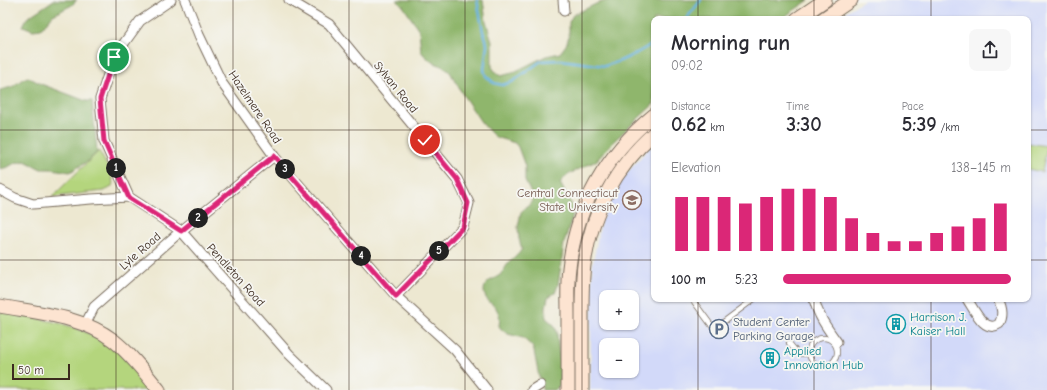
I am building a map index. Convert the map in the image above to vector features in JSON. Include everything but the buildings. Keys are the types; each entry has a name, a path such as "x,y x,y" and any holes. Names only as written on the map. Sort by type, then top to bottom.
{"main road":[{"path":"802,16 826,0"},
{"path":"827,16 851,0"},
{"path":"568,390 568,275 572,247 579,221 591,192 607,165 628,138 651,119"},
{"path":"582,390 583,276 585,255 593,224 602,201 614,180 635,152 651,136"},
{"path":"0,306 60,317 85,325 104,334 117,343 159,390"},
{"path":"568,369 582,369"}],"street":[{"path":"0,190 14,198 33,204 91,199 129,198 104,141 100,99 114,57 140,21 171,0"},
{"name":"Hazelmere Road","path":"185,0 199,36 222,83 274,156 396,296 455,350 487,390"},
{"name":"Sylvan Road","path":"289,0 329,24 457,179 468,203 463,227 396,296"},
{"path":"563,0 564,11"},
{"name":"Lyle Road","path":"85,325 94,307 181,231 274,156"},
{"name":"Pendleton Road","path":"129,198 181,231 289,354 326,390"},
{"path":"815,302 822,322 836,343"},
{"path":"969,302 983,322 992,327 999,324 1002,317 999,302"},
{"path":"532,390 540,384"}],"lane":[{"path":"694,302 714,329 750,302"},
{"path":"826,338 836,343 836,358 829,365 816,365 810,359 810,346 817,340 826,338"},
{"path":"789,343 798,354 809,354"}],"shaded area":[{"name":"Central Connecticut State University","path":"864,0 1047,0 1047,390 590,390 592,268 601,221 621,180 651,145 651,302 1031,302 1031,16 840,16"}],"green space":[{"path":"54,0 77,0 72,5 53,15 41,29 33,30 23,26 27,18"},
{"path":"396,0 483,0 486,21 492,41 492,67 497,74 501,76 512,73 546,56 560,53 566,45 569,36 569,22 573,15 598,3 610,0 809,0 785,16 651,16 651,107 616,139 596,161 571,173 560,183 573,207 572,218 564,243 558,285 555,293 548,297 546,307 546,318 554,325 557,332 562,377 560,385 555,390 542,390 542,384 532,346 523,338 508,334 502,330 499,326 500,319 498,313 487,300 484,291 487,283 500,275 522,249 518,227 521,212 532,201 532,195 525,181 525,166 518,147 515,143 495,137 481,122 450,72 442,66 432,62 424,55 421,51 419,30 403,6"},
{"path":"28,77 41,84 86,101 92,101 97,152 88,161 70,172 41,169 25,161 0,169 0,90 12,87"},
{"path":"1031,143 1047,146 1042,172 1031,170"},
{"path":"99,151 111,174 113,183 111,187 103,191 52,197"},
{"path":"0,312 65,325 101,340 116,350 135,369 151,390 0,390"}],"waterway":[{"path":"477,0 487,45 484,70 486,76 494,83 502,85 512,82 541,61 561,60 605,66 620,61 651,45"},
{"path":"688,16 701,0"}],"place":[{"name":"Central Connecticut State University","path":"632,200"},
{"name":"Harrison J. Kaiser Hall","path":"896,324"},
{"name":"Student Center Parking Garage","path":"719,329"},
{"name":"Applied Innovation Hub","path":"770,358"}],"route":[{"path":"114,57 100,99 104,141 129,198 181,231 274,156 396,296 463,227 468,203 457,179 425,140"}]}
